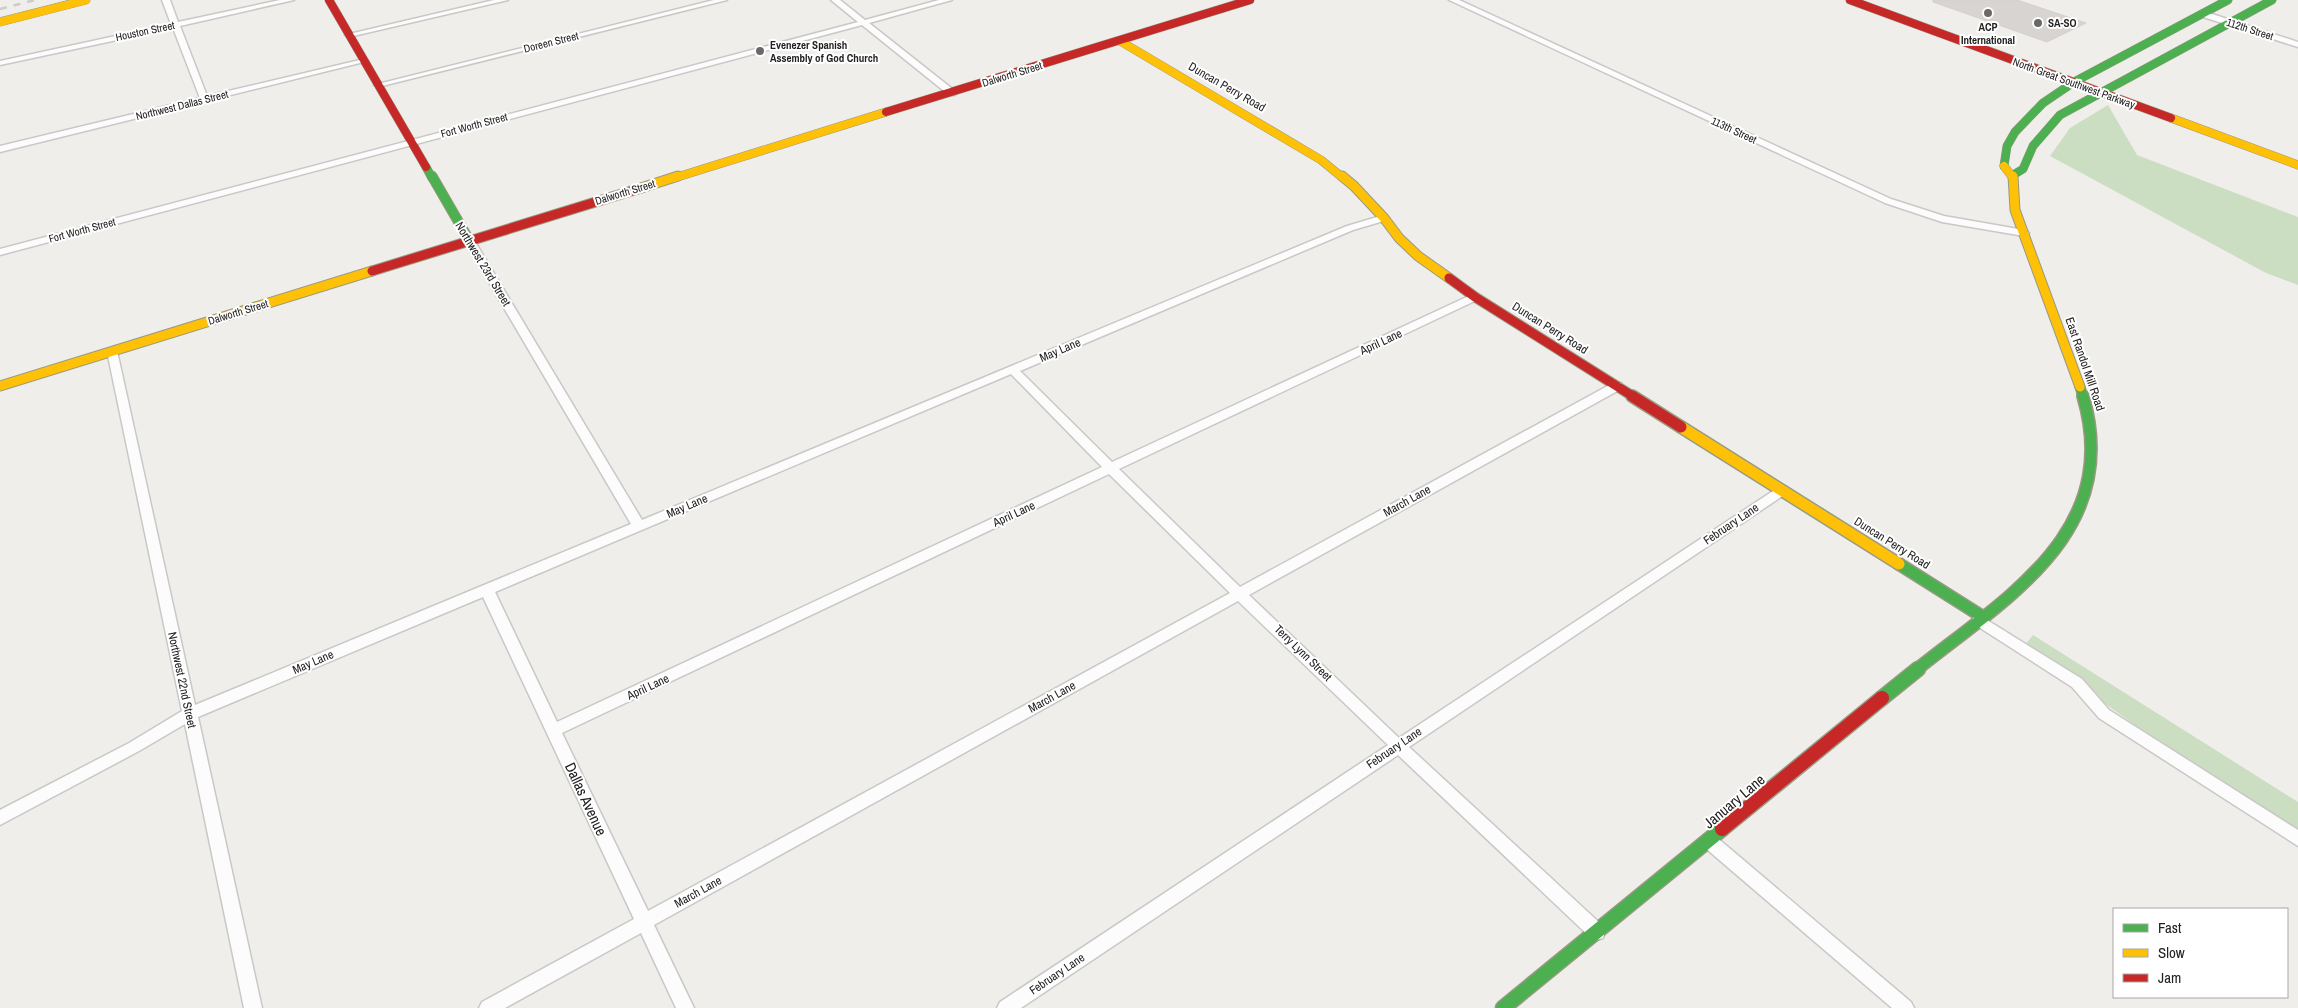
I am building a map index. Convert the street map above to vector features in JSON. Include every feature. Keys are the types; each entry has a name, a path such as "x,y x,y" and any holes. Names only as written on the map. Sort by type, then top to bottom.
{"street":[{"path":"0,22 86,0"},
{"path":"166,0 204,99"},
{"name":"Houston Street","path":"0,62 290,0"},
{"name":"Northwest 23rd Street","path":"329,0 410,142 639,526"},
{"path":"349,35 504,0"},
{"name":"Doreen Street","path":"378,84 723,0"},
{"path":"835,0 952,93"},
{"name":"Fort Worth Street","path":"0,252 948,0"},
{"name":"Dalworth Street","path":"0,386 1250,0"},
{"name":"113th Street","path":"1453,0 1888,200 1942,219 2024,232"},
{"name":"North Great Southwest Parkway","path":"1850,0 2298,166"},
{"name":"East Randol Mill Road","path":"1981,618 2025,582 2047,561 2074,526 2088,488 2094,460 2086,402 2015,210 2013,175 2003,165 2006,146 2015,132 2043,103 2074,82 2228,0"},
{"path":"2013,175 2023,169 2026,156 2034,143 2060,115 2099,92 2272,0"},
{"name":"112th Street","path":"2203,14 2298,44"},
{"name":"Duncan Perry Road","path":"1120,41 1321,160 1354,186 1384,218 1399,238 1418,256 1475,297 1981,618"},
{"name":"North Great Southwest Parkway","path":"2037,56 2234,129"},
{"name":"Northwest Dallas Street","path":"0,149 364,60"},
{"name":"May Lane","path":"0,818 134,747 190,714 1350,228 1384,218"},
{"name":"April Lane","path":"554,730 1475,297"},
{"name":"Northwest 22nd Street","path":"112,351 253,1008"},
{"name":"Terry Lynn Street","path":"1013,370 1110,469 1399,745 1430,777 1597,932"},
{"name":"March Lane","path":"488,1008 1617,386"},
{"name":"February Lane","path":"1006,1008 1782,490"},
{"name":"Dallas Avenue","path":"487,590 685,1008"},
{"path":"1981,618 2076,683 2104,714 2298,840"},
{"name":"January Lane","path":"1503,1008 1981,618"},
{"path":"1709,841 1905,1008"}],"green space":[{"path":"2108,105 2137,155 2298,217 2298,285 2266,273 2050,156 2070,128"},
{"path":"2033,635 2298,802 2298,841 2024,646"}],"building":[{"path":"1933,0 2017,0 2086,23 2047,42 1933,2"}],"railway":[{"path":"0,9 35,0"}],"traffic: fast":[{"path":"2004,166 2007,146 2015,132 2043,103 2074,82 2228,0"},
{"path":"2013,175 2023,169 2033,146 2060,115 2272,0"},
{"path":"426,167 469,240"},
{"path":"1882,698 2025,582 2046,561 2063,539 2076,517 2086,494 2091,469 2092,443 2089,416 2080,387"},
{"path":"1899,564 1983,617"},
{"path":"1503,1008 1722,829"}],"traffic: slow":[{"path":"0,22 86,0"},
{"path":"1120,41 1321,160 1354,186 1384,218 1399,238 1418,256 1449,278"},
{"path":"641,188 886,112"},
{"path":"2171,118 2298,165"},
{"path":"2004,166 2013,175 2015,210 2080,387"},
{"path":"0,386 372,271"},
{"path":"1681,427 1899,564"}],"traffic: jam":[{"path":"329,0 426,167"},
{"path":"886,112 1250,0"},
{"path":"1850,0 2171,118"},
{"path":"372,271 641,188"},
{"path":"1449,278 1475,297 1681,427"},
{"path":"1722,829 1882,698"}],"place":[{"name":"ACP International","path":"1988,13"},
{"name":"SA-SO","path":"2038,23"},
{"name":"Evenezer Spanish Assembly of God Church","path":"760,51"}]}
